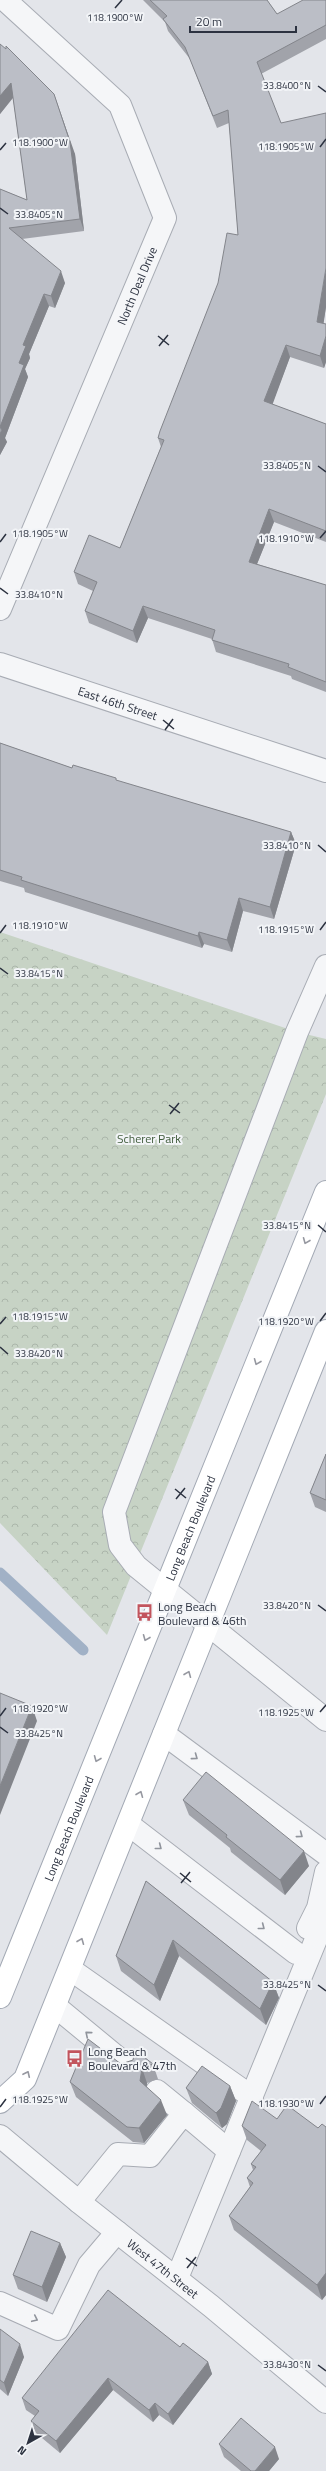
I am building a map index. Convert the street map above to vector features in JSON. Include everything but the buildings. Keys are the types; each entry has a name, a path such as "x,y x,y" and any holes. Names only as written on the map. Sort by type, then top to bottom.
{"main road":[{"name":"Long Beach Boulevard","path":"0,1997 326,1192"},
{"path":"0,2102 25,2079 326,1331"}],"street":[{"name":"North Deal Drive","path":"0,609 165,218 120,105 5,0"},
{"name":"East 46th Street","path":"0,664 326,771"},
{"path":"324,976 297,1032 114,1512 120,1545 136,1566 326,1720"},
{"path":"164,1734 326,1854"},
{"path":"128,1824 301,1958"},
{"path":"177,2278 252,2097 318,1908 326,1872"},
{"path":"301,1958 326,1915"},
{"path":"70,1969 252,2097"},
{"path":"55,2006 129,2067"},
{"path":"157,2091 229,2151"},
{"path":"79,2202 118,2154 150,2156 184,2113"},
{"name":"West 47th Street","path":"0,2136 79,2202 177,2278 326,2402"},
{"path":"0,2303 58,2329 89,2265 117,2232"}],"green space":[{"name":"Scherer Park","path":"0,932 297,1032 326,1039 326,1094 107,1635 0,1523"}],"waterway":[{"path":"0,1573 83,1650"}],"place":[{"name":"Long Beach Boulevard & 46th","path":"145,1613"},
{"name":"Long Beach Boulevard & 47th","path":"75,2058"}]}
